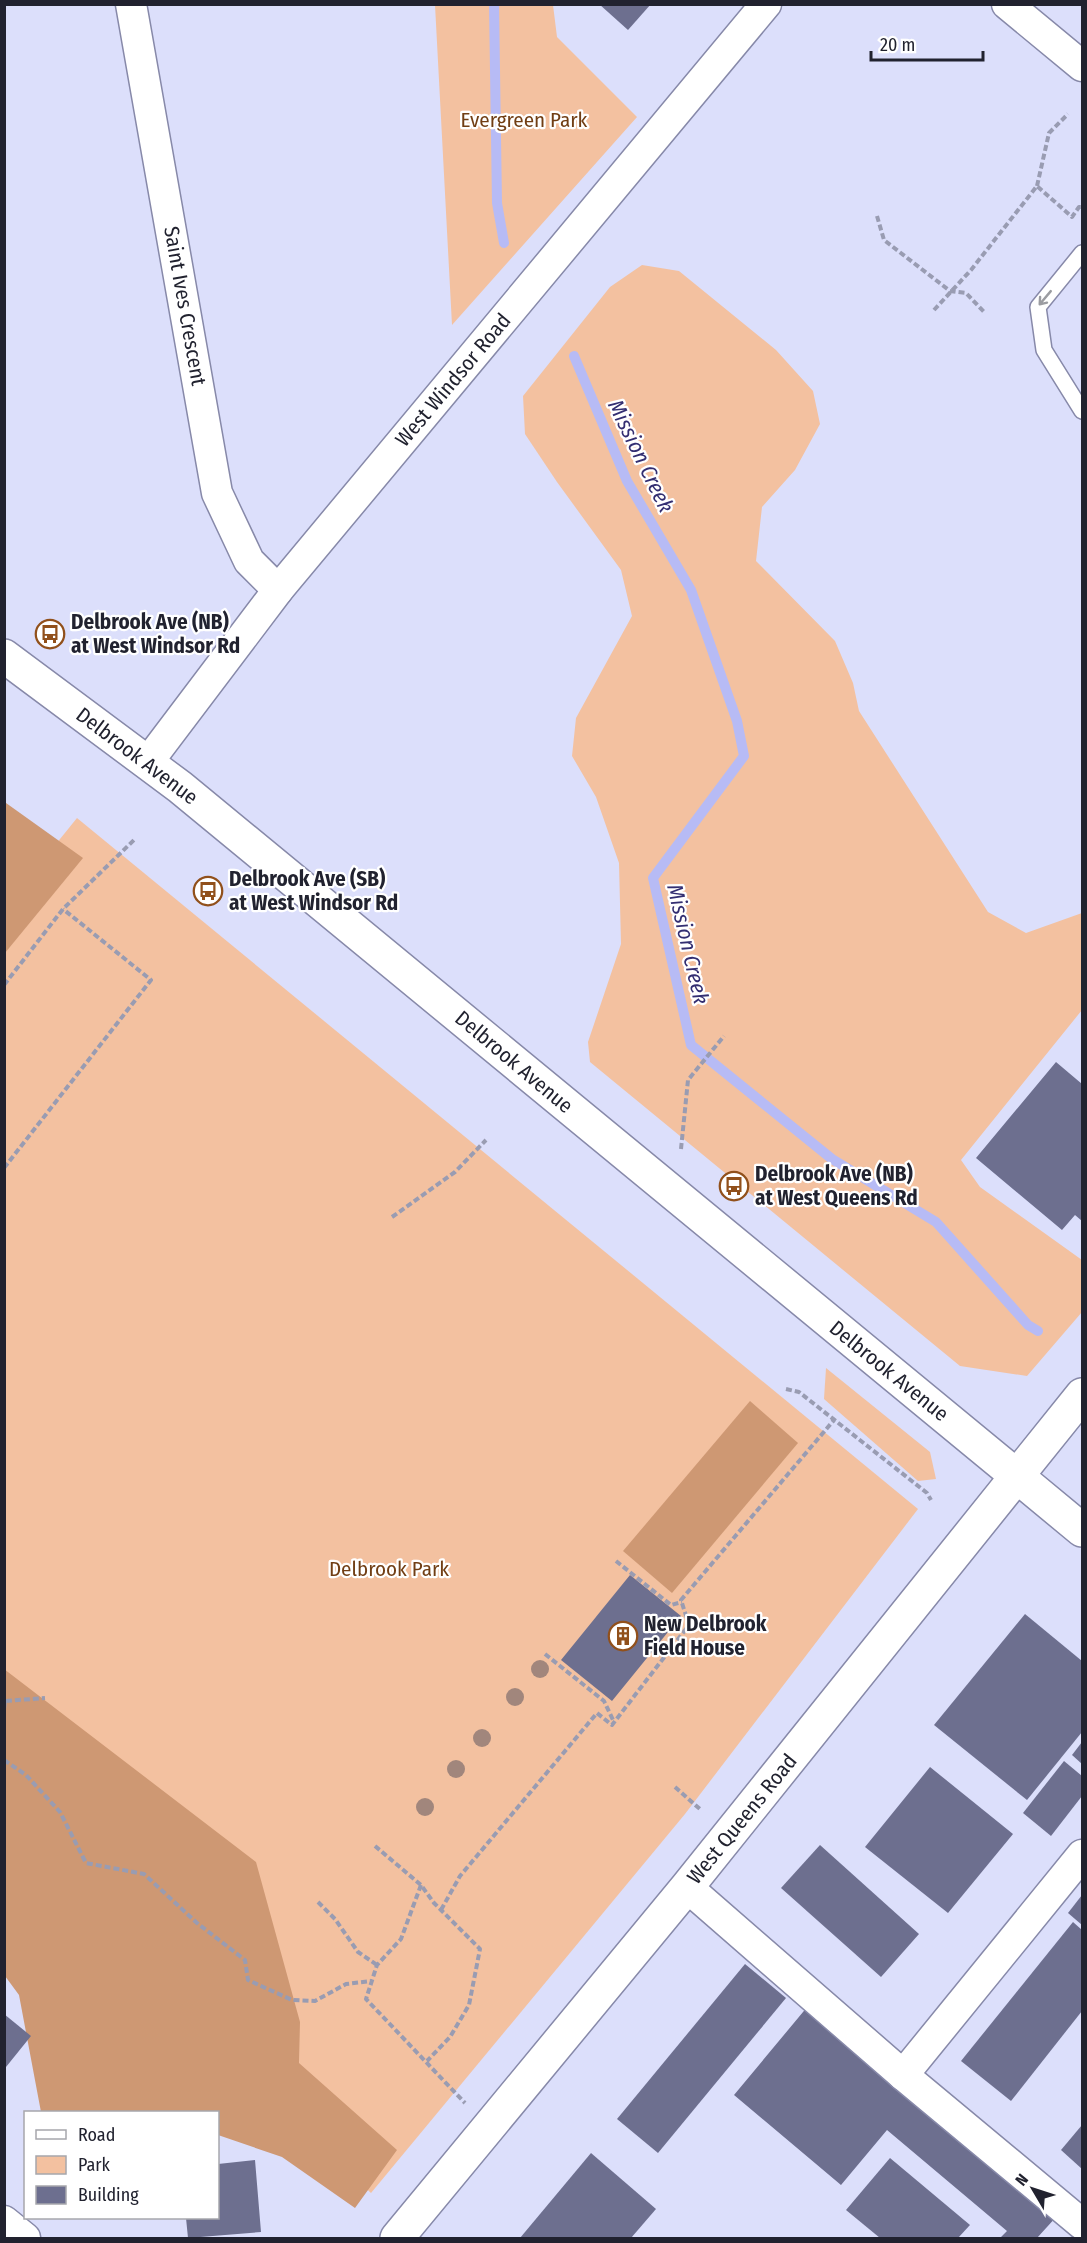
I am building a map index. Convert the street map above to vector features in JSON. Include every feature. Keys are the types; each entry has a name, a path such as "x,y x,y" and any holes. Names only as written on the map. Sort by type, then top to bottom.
{"street":[{"name":"Saint Ives Crescent","path":"131,4 218,493 249,561 278,590"},
{"name":"West Windsor Road","path":"148,762 278,590 766,4"},
{"path":"1007,4 1083,66"},
{"name":"Delbrook Avenue","path":"4,656 148,762 1083,1530"},
{"name":"West Queens Road","path":"397,2238 687,1887 1083,1395"},
{"path":"903,2075 1083,1855"},
{"path":"687,1887 903,2075 1083,2224"},
{"path":"4,2222 25,2238"}],"lane":[{"path":"1083,253 1038,307 1044,350 1083,411"}],"path":[{"path":"934,310 971,270 1037,186 1049,133 1068,114"},
{"path":"1037,186 1072,217 1079,207 1083,207"},
{"path":"878,216 884,240 950,291 966,292 985,313"},
{"path":"4,985 63,909 134,840"},
{"path":"4,1168 151,980 63,909"},
{"path":"681,1149 688,1080 724,1036"},
{"path":"392,1217 455,1172 486,1140"},
{"path":"786,1389 799,1392 927,1493 931,1500"},
{"path":"441,1910 460,1876 597,1713 612,1725 689,1624 681,1600 834,1420"},
{"path":"616,1561 671,1605 682,1602"},
{"path":"545,1654 604,1701 614,1722"},
{"path":"4,1709 6,1701 45,1698"},
{"path":"4,1760 26,1775 60,1812 86,1863 144,1874 197,1923 244,1960 249,1980 292,2000 315,2001 346,1984 372,1981"},
{"path":"675,1787 701,1810"},
{"path":"375,1846 421,1885 441,1910 480,1949 470,2005 450,2037 427,2061"},
{"path":"421,1885 401,1939 377,1965 366,1999 427,2061 460,2099 490,2126"},
{"path":"318,1902 334,1919 358,1952 377,1965"}],"green space":[{"name":"Evergreen Park","path":"435,5 553,5 557,37 637,117 452,325"},
{"path":"642,265 679,271 776,350 813,391 820,424 795,470 762,507 756,561 835,641 853,683 859,711 988,912 1026,933 1082,913 1082,1010 961,1160 980,1187 1082,1260 1082,1312 1027,1376 960,1366 590,1062 588,1042 621,944 619,863 596,797 572,756 576,718 632,616 621,570 525,434 523,396 610,287"},
{"name":"Delbrook Park","path":"77,818 918,1509 685,1814 371,2193 244,2078 5,1745 5,907"},
{"path":"826,1368 930,1452 936,1479 918,1481 824,1399"}],"shaded area":[{"path":"6,803 83,858 5,953 4,804"},
{"path":"750,1401 798,1443 672,1593 623,1551"},
{"path":"4,1669 256,1862 300,2022 299,2063 397,2150 355,2208 282,2157 219,2135 219,2111 41,2111 19,1995 5,1976"}],"building":[{"path":"599,4 651,4 628,30"},
{"path":"1056,1062 1082,1084 1082,1221 1075,1215 1062,1230 976,1158"},
{"name":"New Delbrook Field House","path":"630,1575 681,1616 612,1701 561,1660"},
{"path":"1025,1614 1082,1661 1082,1732 1027,1800 934,1725"},
{"path":"1082,1742 1082,1764 1072,1755"},
{"path":"1064,1761 1082,1776 1082,1796 1051,1836 1023,1813"},
{"path":"930,1767 1013,1834 948,1913 865,1847"},
{"path":"820,1845 919,1934 881,1977 781,1888"},
{"path":"1082,1895 1082,1925 1068,1913"},
{"path":"1073,1922 1082,1930 1082,2011 1011,2101 961,2061"},
{"path":"745,1964 786,1998 658,2153 617,2119"},
{"path":"808,2006 1057,2216 1037,2238 1000,2238 1007,2231 887,2130 841,2185 734,2095"},
{"path":"4,2014 31,2036 6,2067 4,2066"},
{"path":"1082,2125 1082,2169 1061,2150"},
{"path":"591,2153 656,2209 631,2238 520,2238"},
{"path":"890,2158 970,2225 958,2238 880,2238 846,2210"},
{"path":"255,2160 261,2232 188,2238 186,2219 219,2219 219,2164"}],"waterway":[{"name":"Mission Creek","path":"494,4 497,203 504,243"},
{"name":"Mission Creek","path":"574,356 627,481 691,590 737,721 744,756 653,878 691,1045 832,1159 936,1222 1028,1325 1038,1331"}],"place":[{"name":"Delbrook Ave (NB) at West Windsor Rd","path":"50,634"},
{"name":"Delbrook Ave (SB) at West Windsor Rd","path":"208,891"},
{"name":"Delbrook Ave (NB) at West Queens Rd","path":"734,1186"},
{"name":"New Delbrook Field House","path":"623,1636"}]}
